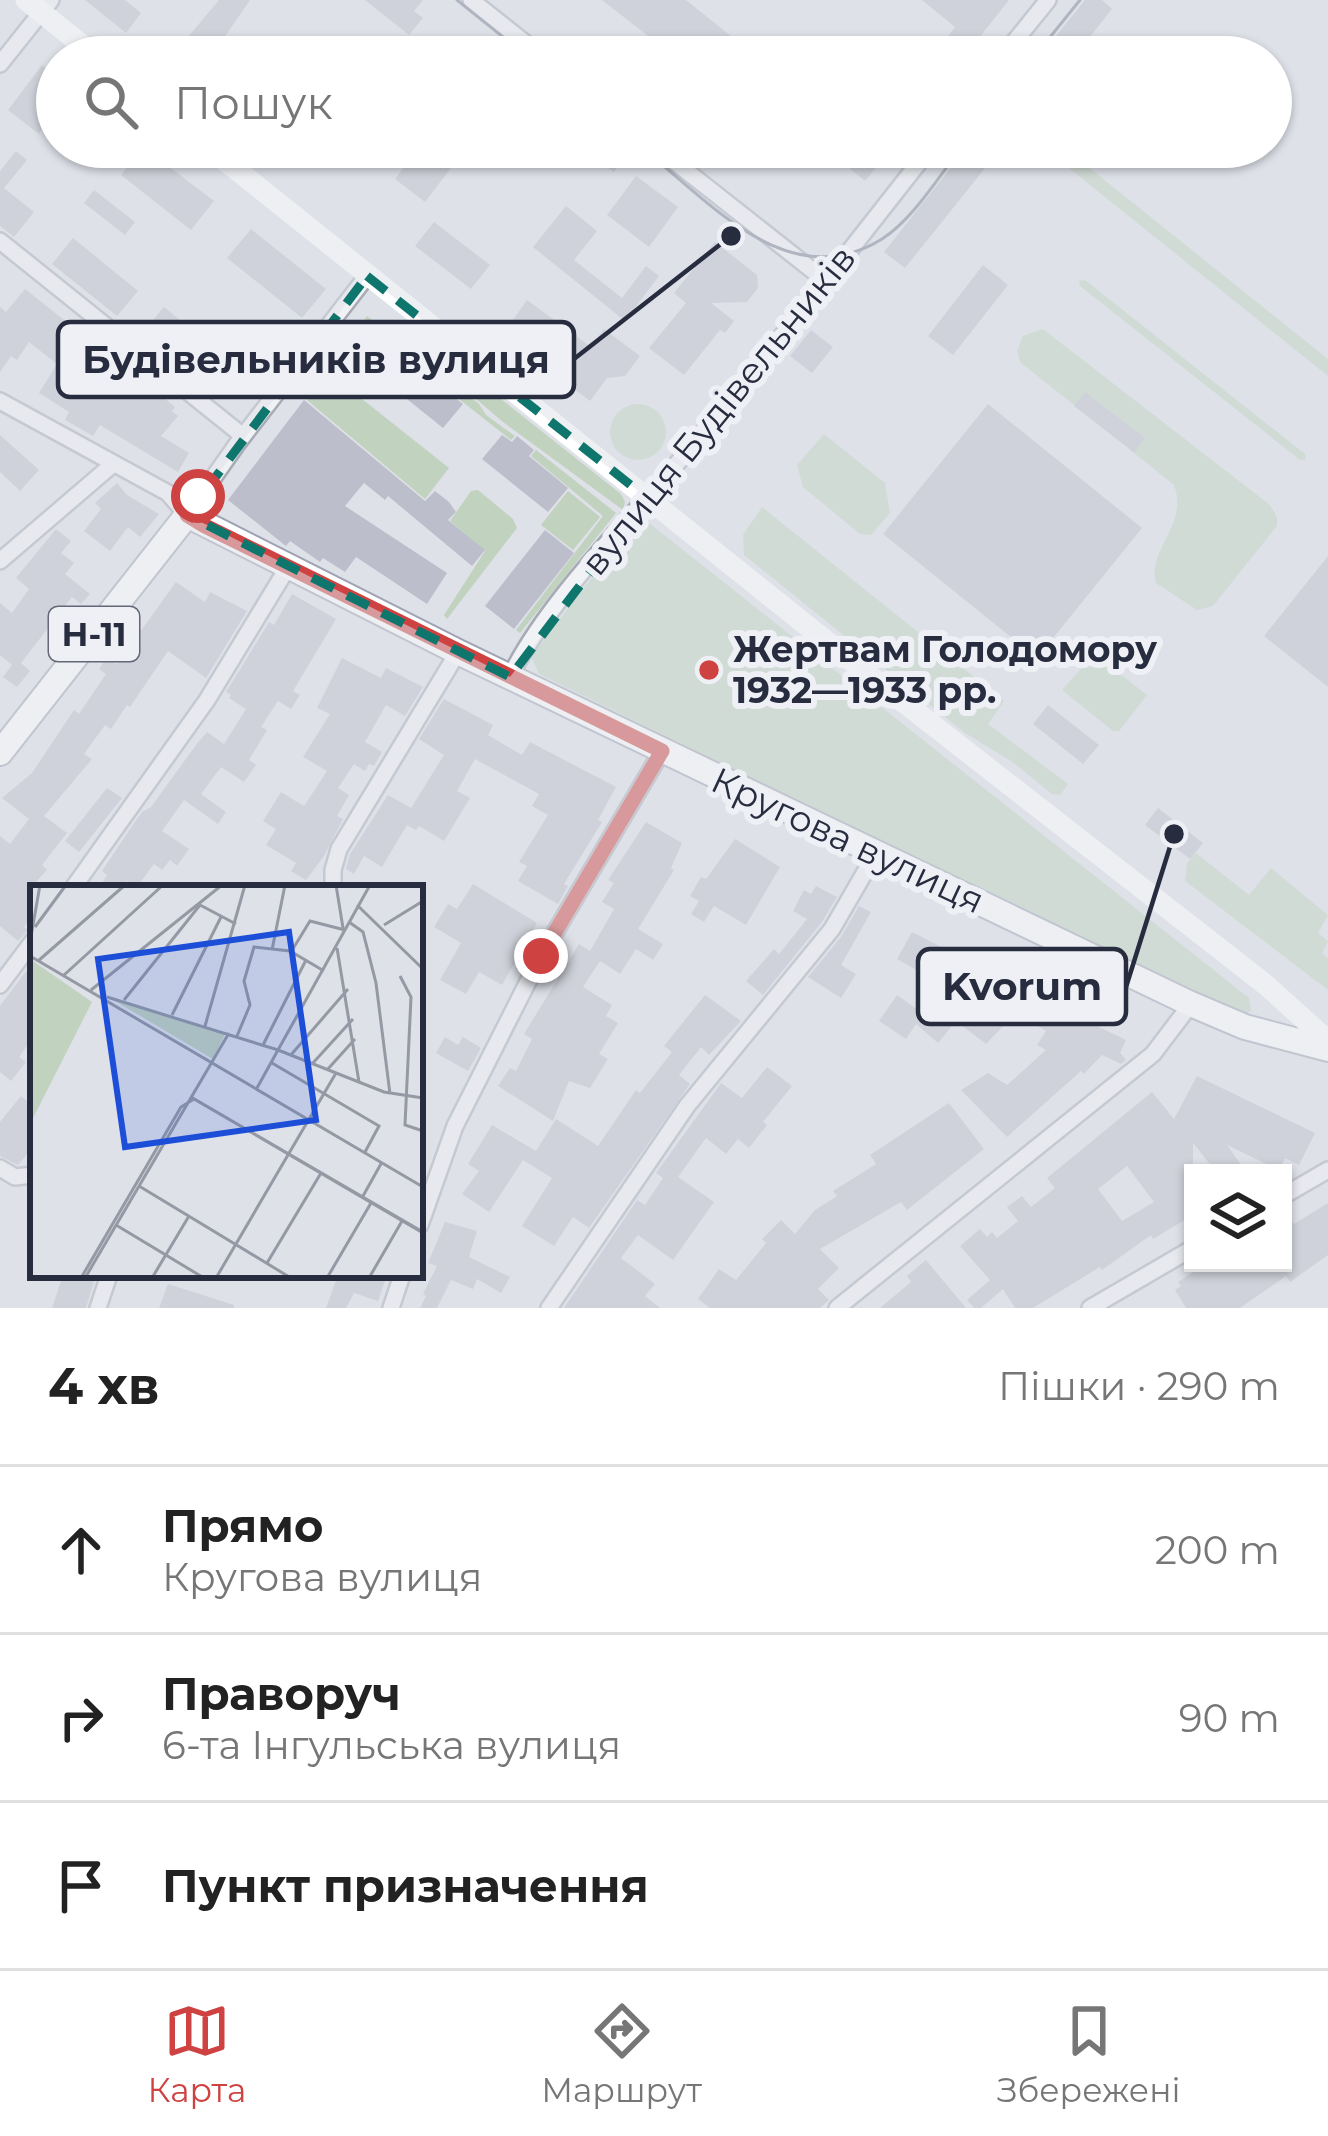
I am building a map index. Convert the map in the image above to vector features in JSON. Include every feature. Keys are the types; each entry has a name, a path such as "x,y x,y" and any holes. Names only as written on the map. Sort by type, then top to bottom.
{"main road":[{"path":"39,4 74,36"},
{"path":"234,168 1266,985 1328,1045"},
{"name":"Кругова вулиця","path":"187,515 458,652 1191,1004 1246,1027 1328,1045"},
{"name":"Н-11","path":"0,753 187,515"}],"street":[{"path":"471,0 516,36"},
{"path":"1019,36 1048,0"},
{"path":"0,64 39,4"},
{"path":"683,168 826,281"},
{"name":"вулиця Будівельників","path":"510,677 523,651 915,168"},
{"path":"0,241 243,436"},
{"path":"187,515 367,276"},
{"name":"Кругова вулиця","path":"0,401 167,494 187,515"},
{"path":"0,561 112,465"},
{"path":"75,885 207,700 288,567"},
{"path":"334,885 339,849 458,652"},
{"path":"423,1217 455,1126 541,956 662,751"},
{"path":"549,1308 687,1106 832,929 876,853"},
{"path":"0,986 30,945"},
{"path":"837,1308 1153,1054 1191,1004"},
{"path":"1292,1191 1328,1170"},
{"path":"1090,1308 1184,1253"},
{"path":"98,1308 108,1278"},
{"path":"391,1308 401,1278"}],"highlighted area":[{"path":"367,276 647,498 510,677 187,515"}],"green space":[{"path":"1089,168 1328,359 1328,376 1070,169"},
{"path":"1085,280 1306,459 1300,460 1080,286 1079,281"},
{"path":"367,316 515,436 511,440 369,328 362,325 348,343"},
{"path":"1043,329 1270,505 1277,526 1213,606 1197,610 1156,583 1157,559 1176,512 1174,485 1020,362 1017,351 1023,336"},
{"path":"433,345 621,494 623,510 503,422 425,355"},
{"path":"328,372 449,468 425,499 307,400"},
{"path":"638,404 658,412 666,432 658,452 638,460 618,452 610,432 618,412"},
{"path":"824,434 885,483 890,513 871,535 860,534 803,487 797,465"},
{"path":"536,450 616,513 520,633 516,630 603,516 531,456"},
{"path":"478,490 513,519 517,528 447,619 444,615 485,551 450,521 471,491"},
{"path":"568,491 600,517 573,550 541,525"},
{"path":"762,507 1004,701 988,724 1068,784 1060,795 965,733 744,555 743,535"},
{"path":"644,519 1249,998 1251,1011 1239,1016 539,674 531,656 631,528"},
{"path":"1094,654 1147,695 1119,731 1062,690"},
{"path":"1196,853 1249,895 1271,868 1328,915 1318,933 1328,941 1322,953 1328,958 1328,990 1185,881 1187,863"}],"building":[{"path":"85,0 125,0 141,13 126,33"},
{"path":"219,0 250,0 225,36 189,36"},
{"path":"365,0 423,0 414,11 423,18 409,35"},
{"path":"602,0 686,0 731,36 648,36"},
{"path":"922,0 1009,0 981,36 948,36 955,27"},
{"path":"1085,0 1102,0 1112,9 1091,36 1056,36"},
{"path":"36,73 36,132 8,110"},
{"path":"16,151 27,160 4,188 34,212 14,237 0,226 0,171"},
{"path":"126,168 171,168 214,201 191,230 121,175"},
{"path":"403,168 451,168 425,202 395,179"},
{"path":"849,168 876,168 865,181"},
{"path":"950,168 985,168 905,268 884,252"},
{"path":"636,176 678,207 649,247 607,215"},
{"path":"94,190 135,222 125,235 84,203"},
{"path":"566,206 597,231 574,260 622,298 646,266 659,276 625,321 533,247"},
{"path":"434,222 490,265 471,289 415,246"},
{"path":"251,229 326,289 302,318 227,258"},
{"path":"73,238 138,291 117,316 52,264"},
{"path":"715,242 757,275 758,288 747,302 711,303 734,321 725,333 720,330 684,375 649,348 686,303 674,293"},
{"path":"983,265 1008,285 953,355 928,336"},
{"path":"25,289 97,346 83,363 131,399 145,382 175,407 172,411 178,416 161,436 189,453 178,472 100,425 93,436 65,420 69,412 39,393 57,364 29,342 17,360 11,356 0,372 0,307 6,312"},
{"path":"527,300 591,347 604,329 640,356 625,376 607,378 590,401 565,382 573,371 510,324"},
{"path":"164,307 246,373 224,400 142,333"},
{"path":"811,330 833,347 812,373 790,356"},
{"path":"396,351 463,404 443,428 377,375"},
{"path":"1085,392 1145,438 1134,452 1074,406"},
{"path":"304,400 425,501 435,491 449,502 456,512 448,520 485,550 472,566 388,496 385,500 364,483 345,506 447,573 427,604 356,557 345,572 290,541 286,546 228,500"},
{"path":"988,404 1142,528 1037,658 883,534"},
{"path":"0,435 39,470 20,491 0,472"},
{"path":"502,435 512,442 517,436 534,450 529,456 568,488 548,512 482,459"},
{"path":"117,483 127,495 159,514 140,537 128,527 110,551 84,531 101,509 95,503"},
{"path":"56,529 71,541 61,553 74,563 65,574 90,594 81,604 72,597 21,663 30,671 17,687 3,677 12,665 0,655 0,603 12,613 29,589 16,578"},
{"path":"545,530 574,553 514,629 485,606"},
{"path":"1328,556 1328,687 1264,636"},
{"path":"176,582 205,602 210,592 247,611 206,678 168,651 130,707 111,729 105,725 84,754 92,759 44,816 67,833 42,865 47,870 30,885 30,919 24,927 28,930 18,941 0,926 0,836 10,844 29,819 2,798 32,773 74,710 79,714 106,674 99,669 107,657 117,664"},
{"path":"292,594 336,619 293,691 300,695 291,709 278,701 261,727 267,730 249,760 256,765 244,782 221,767 201,794 226,812 218,824 184,800 162,831 189,849 177,866 170,860 162,870 154,864 138,885 127,881 101,885 107,875 102,871 132,826 207,732 224,744 246,709 226,692 269,622 274,625"},
{"path":"342,658 381,678 386,668 423,687 405,716 386,705 365,742 382,752 365,771 354,764 338,788 349,795 337,816 343,819 306,880 291,871 296,863 266,845 276,829 263,821 281,792 304,806 327,771 303,757 330,714 317,708"},
{"path":"444,699 493,725 488,735 522,755 530,742 616,787 558,904 518,881 527,866 519,862 548,815 532,806 539,794 475,759 457,791 470,798 444,841 419,826 416,830 407,825 382,867 364,856 354,874 346,869 350,854 388,795 411,808 444,755 419,739"},
{"path":"1048,705 1099,745 1083,764 1033,724"},
{"path":"107,788 122,798 79,852 65,841"},
{"path":"1158,808 1203,843 1190,859 1145,825"},
{"path":"646,822 682,843 674,870 638,929 663,944 653,960 636,949 620,974 600,961 583,987 612,1005 606,1016 618,1023 599,1054 608,1059 590,1088 569,1081 553,1121 498,1086 510,1068 516,1071 532,1039 524,1034 579,944 590,951 614,909 602,902 614,883 608,880"},
{"path":"735,839 780,867 746,925 714,906 704,922 691,914 699,901 690,896"},
{"path":"473,884 537,923 502,985 479,972 466,994 440,980 461,943 434,927 448,904 457,909"},
{"path":"816,886 837,897 763,995 746,981 774,949 779,954 807,919 793,911 804,890 811,894"},
{"path":"859,906 871,912 841,965 856,974 841,998 808,977"},
{"path":"912,932 1026,990 1014,1015 986,1044 956,1021 938,1043 916,1024 906,1039 879,1021 897,995 915,1008 932,979 897,959"},
{"path":"30,966 30,1041 19,1057 26,1062 11,1081 0,1072 0,1006"},
{"path":"705,995 741,1021 709,1055 701,1047 679,1075 690,1084 589,1228 573,1217 554,1246 522,1226 552,1178 523,1160 489,1212 462,1194 479,1171 468,1164 492,1125 536,1151 556,1119 598,1146 636,1090 640,1093 672,1052 664,1046"},
{"path":"1050,1002 1126,1040 1120,1053 1126,1060 1121,1064 1102,1055 1007,1137 961,1090 988,1073 1007,1085 1046,1050 1037,1045 1046,1031 1036,1025"},
{"path":"445,1037 458,1045 463,1037 481,1048 468,1071 436,1053"},
{"path":"767,1067 792,1086 749,1148 738,1139 726,1154 706,1138 678,1177 714,1202 673,1260 638,1235 621,1258 655,1284 645,1296 660,1308 564,1308 637,1200 645,1205 663,1178 656,1173 721,1083 742,1098"},
{"path":"1197,1076 1315,1133 1299,1165 1285,1158 1282,1164 1267,1164 1227,1145 1241,1164 1210,1164 1193,1143 1193,1164 1184,1164 1184,1220 1153,1239 1151,1235 1102,1270 1033,1308 1015,1308 1003,1289 981,1308 974,1308 967,1300 990,1280 960,1246 980,1229 987,1237 992,1232 997,1238 1018,1221 1007,1207 1022,1196 1031,1207 1055,1188 1047,1178 1152,1092 1174,1119","holes":["1127,1166 1154,1202 1122,1221 1098,1189"]},
{"path":"21,1096 30,1104 30,1151 18,1165 0,1156 0,1122"},
{"path":"949,1103 984,1149 907,1210 901,1202 820,1249 839,1268 818,1289 829,1300 820,1308 710,1308 698,1299 719,1269 736,1280 766,1243 762,1239 781,1220 795,1234 815,1210 837,1196 833,1191 876,1164 870,1155"},
{"path":"1328,1203 1328,1255 1290,1282 1286,1276 1240,1308 1186,1308 1175,1290 1193,1272 1292,1272 1294,1224"},
{"path":"445,1222 477,1231 469,1257 510,1277 501,1293 477,1279 473,1289 451,1280 437,1308 420,1308 437,1266 428,1263"},
{"path":"926,1260 966,1308 880,1308 911,1282 907,1276"},
{"path":"62,1278 95,1278 86,1308 52,1308"},
{"path":"337,1278 386,1278 378,1301 354,1293 346,1308 326,1308"},
{"path":"168,1284 234,1305 234,1308 159,1308"}],"tram line":[{"path":"457,0 502,36"},
{"path":"1051,36 1080,0"},
{"path":"666,168 752,235 783,250 815,257 848,254 882,239 915,209 946,168"}],"place":[{"name":"Будівельників вулиця","path":"731,236"},
{"name":"Жертвам Голодомору 1932—1933 рр.","path":"709,670"},
{"name":"Kvorum","path":"1174,834"}],"route":[{"path":"198,496 187,515 205,526 662,751 541,956"}]}
